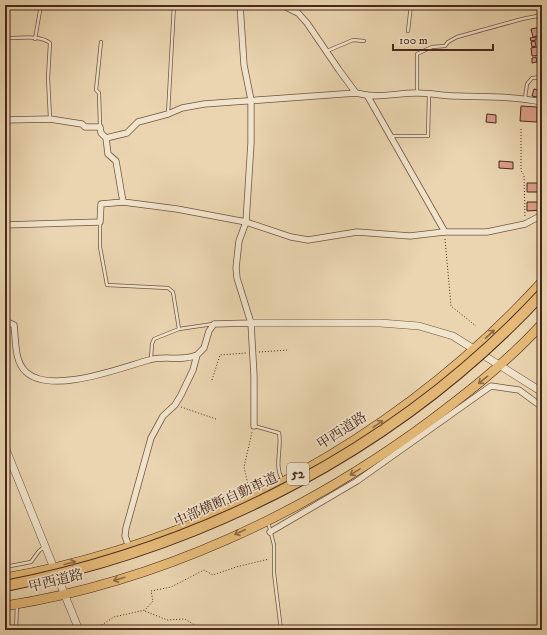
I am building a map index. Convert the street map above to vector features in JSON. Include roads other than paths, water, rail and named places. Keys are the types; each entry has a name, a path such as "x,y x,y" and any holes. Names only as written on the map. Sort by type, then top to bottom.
{"highway":[{"name":"甲西道路","path":"5,578 54,568 129,547 198,522 254,497 283,482 321,461 392,415 434,383 474,349 542,282"},
{"name":"中部横断自動車道","path":"5,586 85,568 134,554 206,526 287,489 325,467 404,416 465,368 542,294"},
{"name":"甲西道路","path":"5,606 64,594 109,582 161,565 214,545 313,497 358,471 407,438 500,366 542,324"}],"street":[{"path":"240,5 244,65 251,100 251,144 246,222 239,241 236,256 236,268 251,323 254,426"},
{"path":"282,5 298,13 308,23 326,51 356,92"},
{"path":"106,138 127,133 138,122 168,114 182,108 204,104 251,100 356,92 381,97 417,93 525,98 542,102"},
{"path":"367,95 445,232"},
{"path":"5,120 50,119 82,124 86,127 100,127 101,133 106,138 108,154 116,161 123,202"},
{"path":"5,225 100,222 101,204 123,202 177,209 246,222 291,237 308,240 357,232 410,236 445,232 487,232 525,224 542,215"},
{"path":"5,321 14,325 17,356 25,372 41,379 54,382 125,368 151,359 189,359 197,355 204,348 209,331 214,324 400,323 436,330 453,336 542,392"},
{"path":"129,547 126,536 126,528 148,446 163,416 175,405 193,370 197,355"},
{"path":"270,532 357,481 491,386 519,390 542,407"},
{"path":"5,447 79,630"}],"lane":[{"path":"35,39 41,5"},
{"path":"168,114 174,5"},
{"path":"408,31 411,5"},
{"path":"417,93 417,54 432,47 445,46 448,42 457,37 542,15"},
{"path":"5,38 35,39 50,43 48,78 50,119"},
{"path":"326,51 353,40 364,41"},
{"path":"100,127 99,93 96,90 101,42"},
{"path":"525,98 527,84 532,78 542,77"},
{"path":"390,136 428,136 429,94"},
{"path":"100,222 100,247 107,285 168,288 173,292 179,329"},
{"path":"151,359 152,344 154,339 179,329 214,324"},
{"path":"254,426 279,433 278,471 283,482"},
{"path":"267,520 274,545 274,573 281,630"},
{"path":"5,567 31,562 39,551 45,546"},
{"path":"16,630 17,604"}]}
